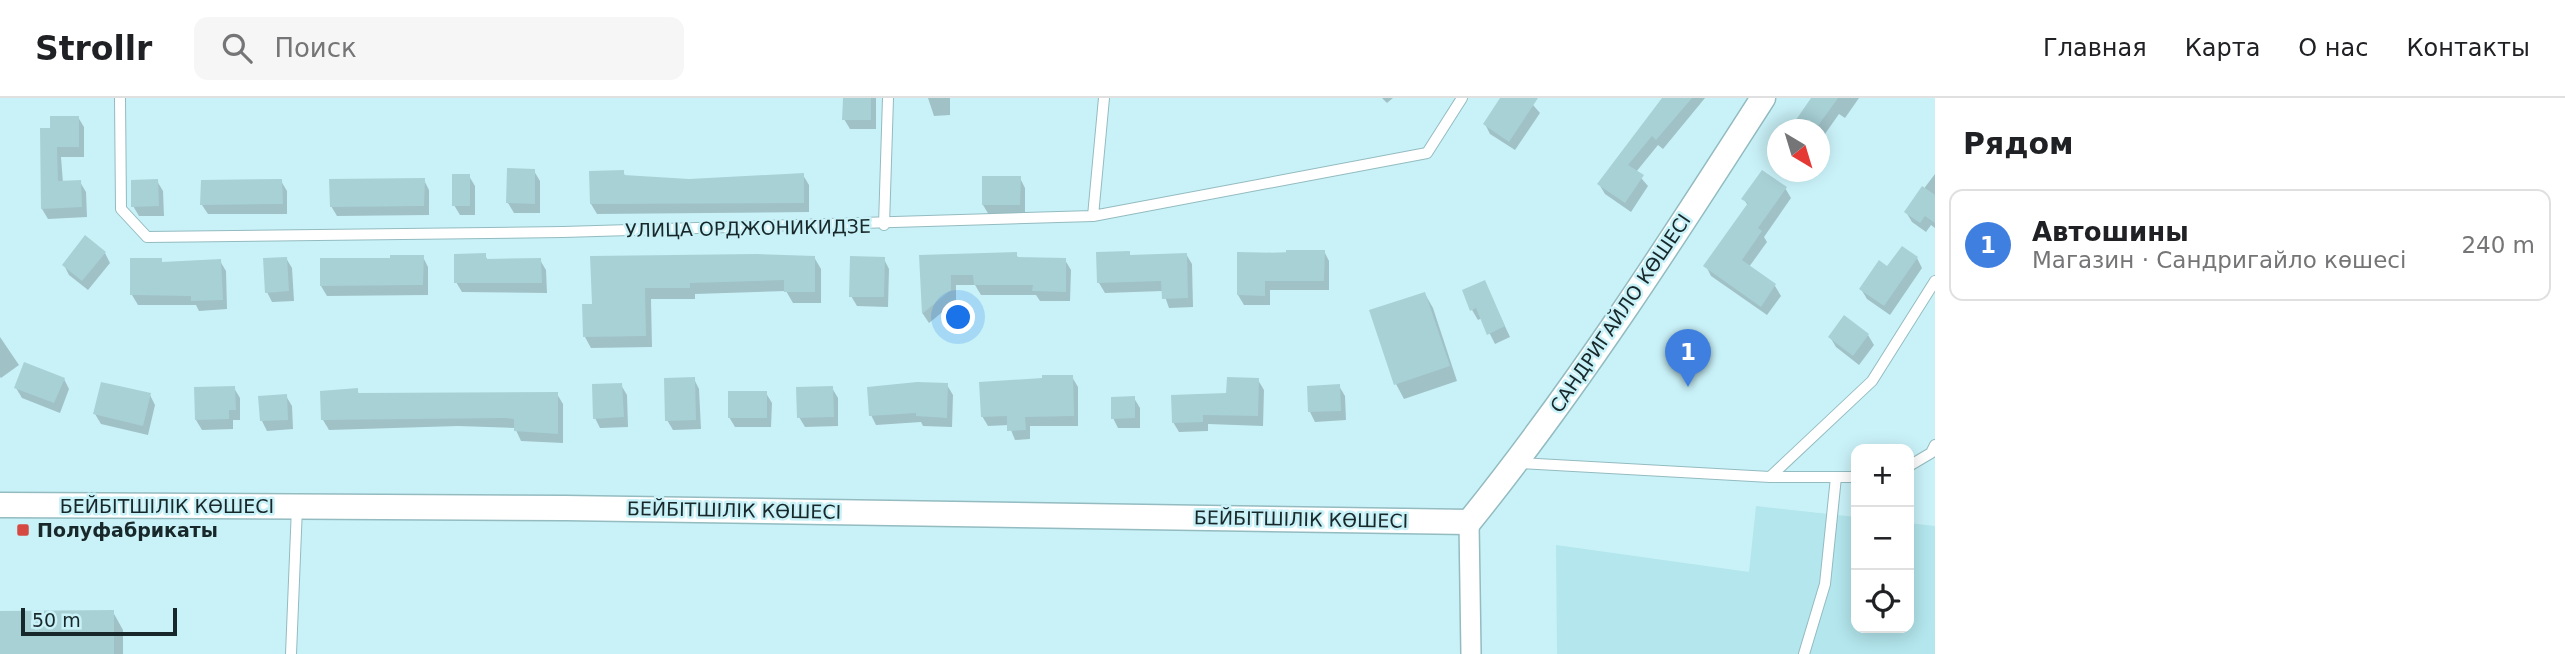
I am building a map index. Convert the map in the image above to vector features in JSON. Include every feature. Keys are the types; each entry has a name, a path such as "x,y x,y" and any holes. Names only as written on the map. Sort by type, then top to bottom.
{"street":[{"name":"САНДРИГАЙЛО КӨШЕСІ","path":"1469,522 1517,463 1644,283 1763,98"},
{"name":"БЕЙБІТШІЛІК КӨШЕСІ","path":"0,505 296,506 1469,522"},
{"path":"1469,522 1471,654"}],"lane":[{"name":"УЛИЦА ОРДЖОНИКИДЗЕ","path":"120,98 121,209 147,237 884,225 1093,216 1427,153 1462,98"},
{"path":"884,225 888,98"},
{"path":"1093,216 1104,98"},
{"path":"1770,477 1872,381 1935,281"},
{"path":"1914,463 1931,453 1935,445"},
{"path":"1517,463 1770,477 1851,477"},
{"path":"1804,654 1825,584 1836,477"},
{"path":"291,654 296,506"}],"shaded area":[{"path":"1756,506 1851,516 1851,633 1914,633 1914,524 1935,526 1935,654 1557,654 1556,545 1749,572"}],"building":[{"path":"843,98 871,98 871,120 842,120"},
{"path":"1500,98 1538,98 1509,142 1483,124"},
{"path":"1662,98 1692,98 1656,140 1652,136 1628,165 1644,175 1625,203 1597,184"},
{"path":"1811,98 1838,98 1823,119 1797,119"},
{"path":"50,116 79,116 79,147 57,147 58,181 81,180 82,207 41,209 40,128 50,128"},
{"path":"507,168 535,169 535,204 506,203"},
{"path":"624,170 624,175 689,179 804,173 804,203 590,204 589,171"},
{"path":"1762,170 1767,173 1767,182 1780,182 1787,187 1758,228 1762,231 1742,260 1776,284 1761,307 1703,266 1748,203 1741,199"},
{"path":"452,174 470,174 470,206 452,206"},
{"path":"982,176 1021,176 1020,205 982,205"},
{"path":"425,178 424,206 330,207 329,179"},
{"path":"158,179 159,206 131,207 131,180"},
{"path":"282,179 283,204 200,205 201,180"},
{"path":"1922,186 1935,195 1935,223 1925,216 1920,223 1904,212"},
{"path":"85,235 106,252 82,281 62,265"},
{"path":"1902,246 1918,257 1884,306 1859,289 1879,260 1887,266"},
{"path":"1286,250 1325,250 1324,281 1265,281 1265,296 1237,295 1237,252 1286,253"},
{"path":"1130,251 1130,255 1187,253 1188,298 1162,299 1161,281 1097,283 1096,252"},
{"path":"1017,252 1017,257 1066,258 1066,292 1032,291 1033,285 974,285 973,275 951,275 951,290 922,314 919,255"},
{"path":"486,253 486,259 541,258 542,283 454,283 454,254"},
{"path":"390,255 424,255 423,285 320,286 320,258 390,258"},
{"path":"590,256 815,256 815,292 784,292 784,280 690,283 690,288 645,288 646,336 583,337 582,304 592,304"},
{"path":"850,256 885,257 884,297 849,297"},
{"path":"287,257 289,291 265,293 263,258"},
{"path":"130,258 162,258 162,262 221,259 223,300 191,301 191,296 130,295"},
{"path":"1485,280 1505,326 1487,335 1476,308 1470,311 1462,290"},
{"path":"1425,292 1450,366 1394,385 1369,310"},
{"path":"1844,315 1869,334 1853,356 1828,337"},
{"path":"24,362 65,378 54,403 14,388"},
{"path":"1042,375 1073,375 1074,416 1025,417 1026,430 1007,431 1007,416 981,417 979,382 1042,378"},
{"path":"695,377 696,420 665,421 664,378"},
{"path":"1227,377 1259,378 1258,416 1203,415 1203,422 1172,423 1171,395 1226,393"},
{"path":"101,382 151,393 143,426 93,414"},
{"path":"917,382 948,383 947,418 916,416 916,413 869,416 867,387"},
{"path":"622,383 624,417 593,419 592,384"},
{"path":"1340,384 1341,411 1308,412 1307,386"},
{"path":"235,386 236,410 229,410 229,419 195,420 194,387"},
{"path":"833,386 834,417 797,418 796,387"},
{"path":"358,388 358,393 558,392 558,434 514,431 514,419 506,418 321,420 320,391"},
{"path":"728,391 767,391 767,418 728,418"},
{"path":"287,394 288,420 260,421 258,396"},
{"path":"1135,396 1135,418 1111,419 1111,397"},
{"path":"114,610 114,654 0,654 0,611"}],"place":[{"name":"Автошины","path":"1688,387"},
{"name":"Полуфабрикаты","path":"23,530"}]}
